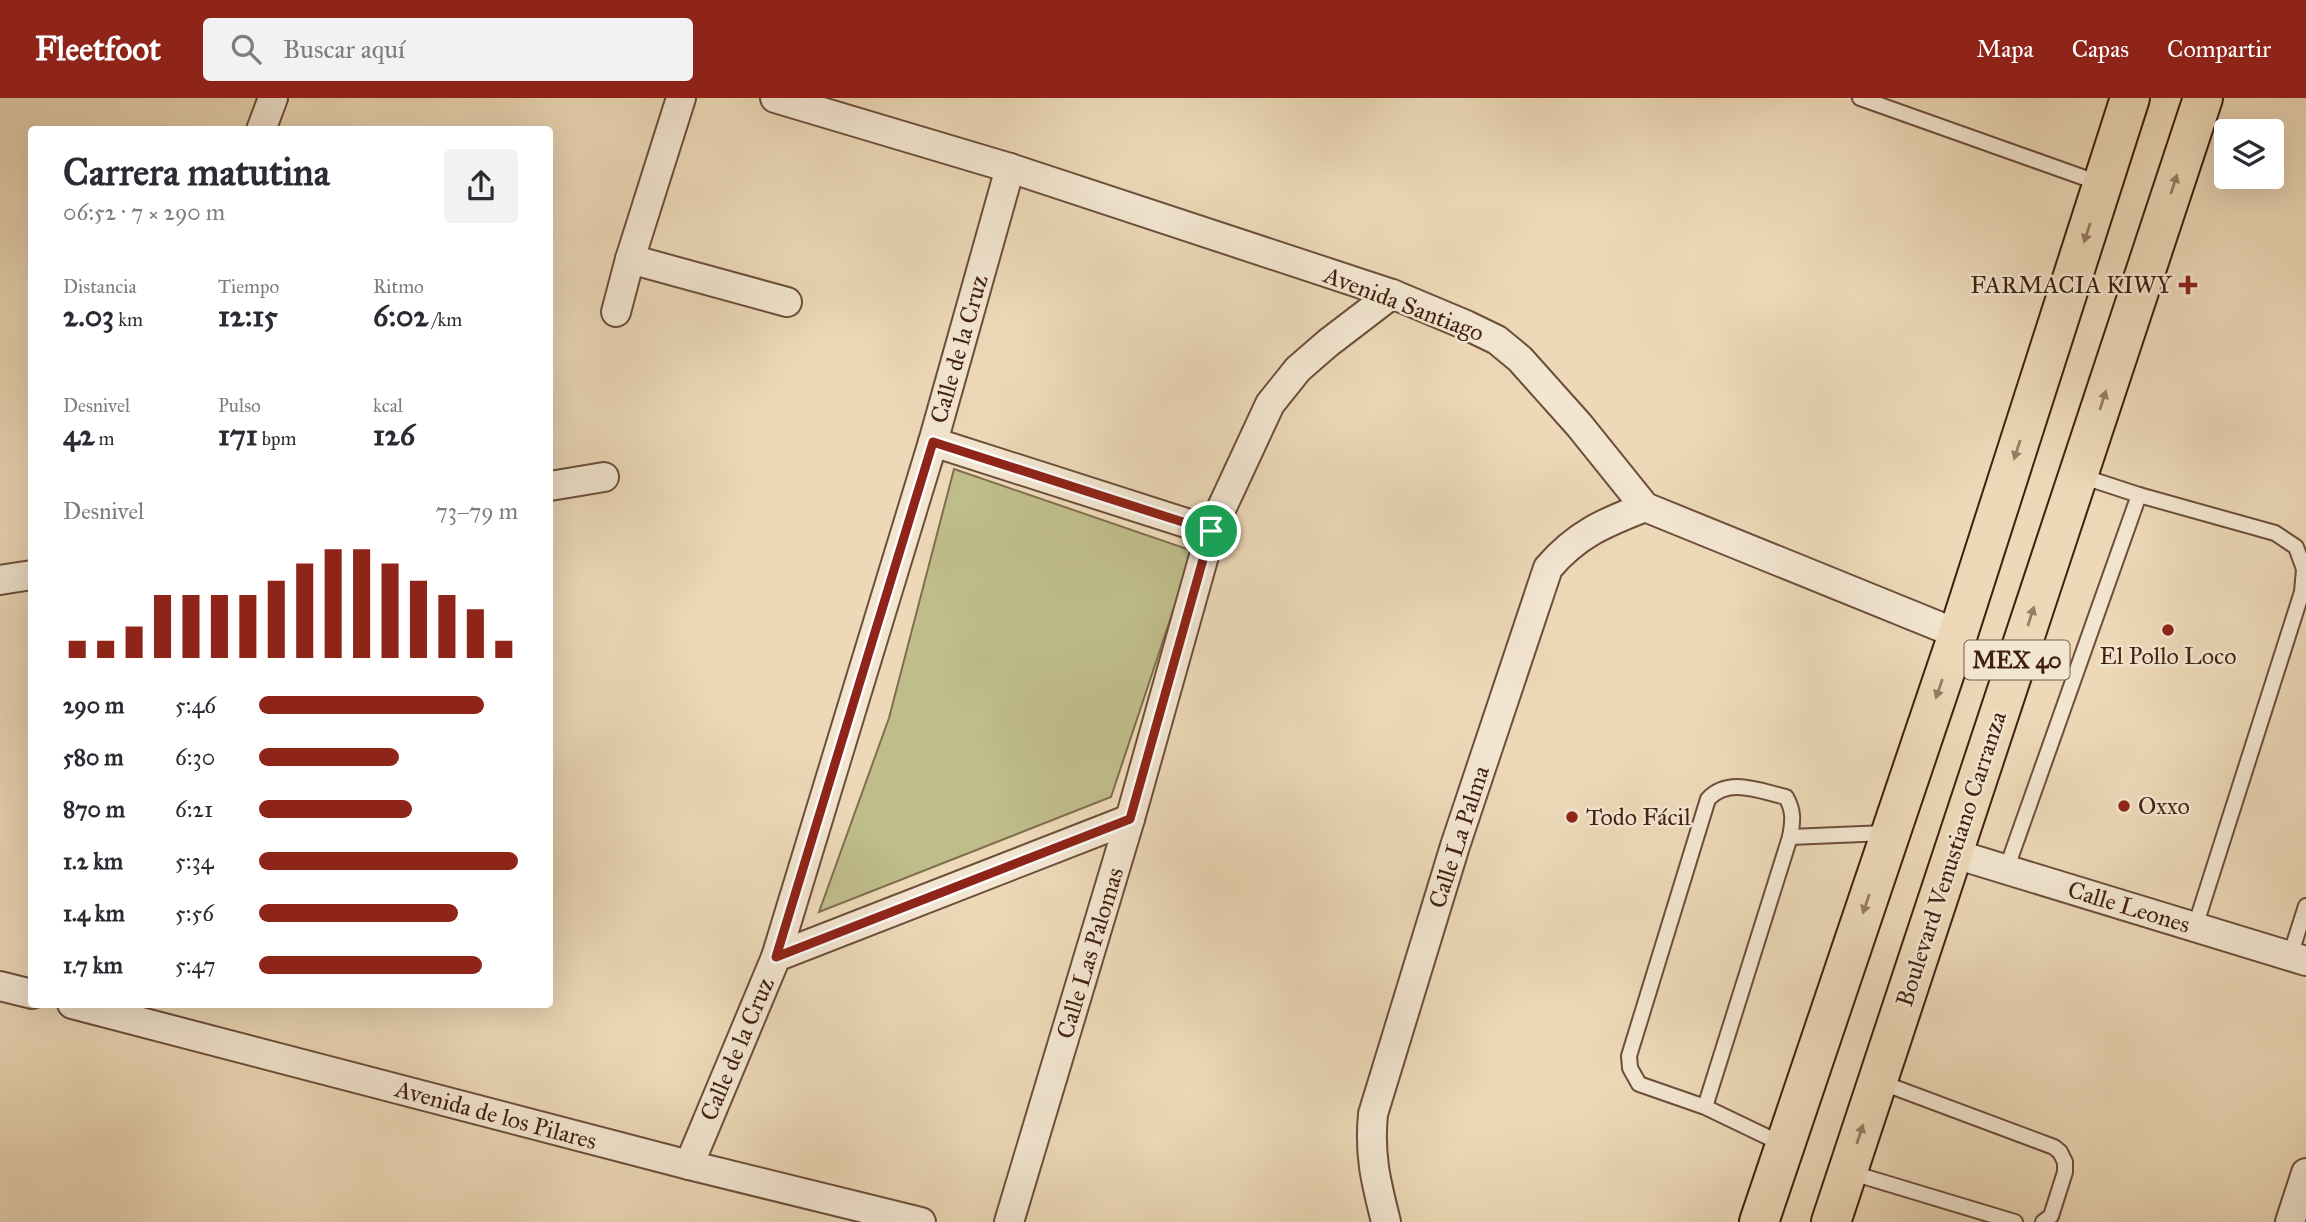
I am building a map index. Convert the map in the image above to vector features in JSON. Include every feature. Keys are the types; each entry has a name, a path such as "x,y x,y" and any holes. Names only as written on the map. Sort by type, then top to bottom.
{"main road":[{"name":"MEX 40","path":"1759,1222 1958,634 2130,98"},
{"name":"Boulevard Venustiano Carranza","path":"1830,1222 2203,98"}],"street":[{"path":"262,126 273,98"},
{"path":"616,312 681,98"},
{"name":"Avenida Santiago","path":"775,98 1010,168 1392,294 1497,340 1520,359 1579,425 1645,507 1958,634"},
{"name":"Calle de la Cruz","path":"689,1165 776,957 933,442 1010,168"},
{"path":"630,260 787,302"},
{"name":"Calle Las Palomas","path":"1009,1222 1130,819 1211,531 1270,404 1298,369 1392,294"},
{"path":"933,442 1211,531"},
{"path":"553,486 604,477"},
{"name":"Calle La Palma","path":"1387,1222 1373,1173 1373,1114 1455,846 1548,568 1563,550 1578,538 1604,523 1645,507"},
{"path":"0,580 28,576"},
{"path":"776,957 1130,819"},
{"name":"Calle Leones","path":"1952,853 2298,958"},
{"path":"0,986 28,993"},
{"name":"Avenida de los Pilares","path":"87,1008 689,1165 922,1222"},
{"path":"2290,1222 2306,1173"}],"lane":[{"path":"1860,98 2102,184"},
{"path":"2078,475 2275,533 2296,547 2304,569 2302,592 2195,927"},
{"path":"2006,870 2139,495"},
{"path":"1705,1107 1790,837 1793,820 1786,797 1734,786 1716,791 1708,799 1629,1056 1630,1068 1639,1084 1705,1107 1784,1145"},
{"path":"1790,837 1891,833"},
{"path":"2298,958 2306,906"},
{"path":"1877,1081 2054,1147 2060,1152 2065,1162 2065,1172 2051,1216 2043,1222"},
{"path":"1848,1172 2015,1222"}],"shaded area":[{"path":"954,469 1193,551 1111,797 819,912 889,718"}],"place":[{"name":"FARMACIA KIWY","path":"2188,285"},
{"name":"El Pollo Loco","path":"2168,630"},
{"name":"Oxxo","path":"2124,806"},
{"name":"Todo Fácil","path":"1572,817"}],"route":[{"path":"933,442 1211,531 1130,819 776,957 933,442"}]}
